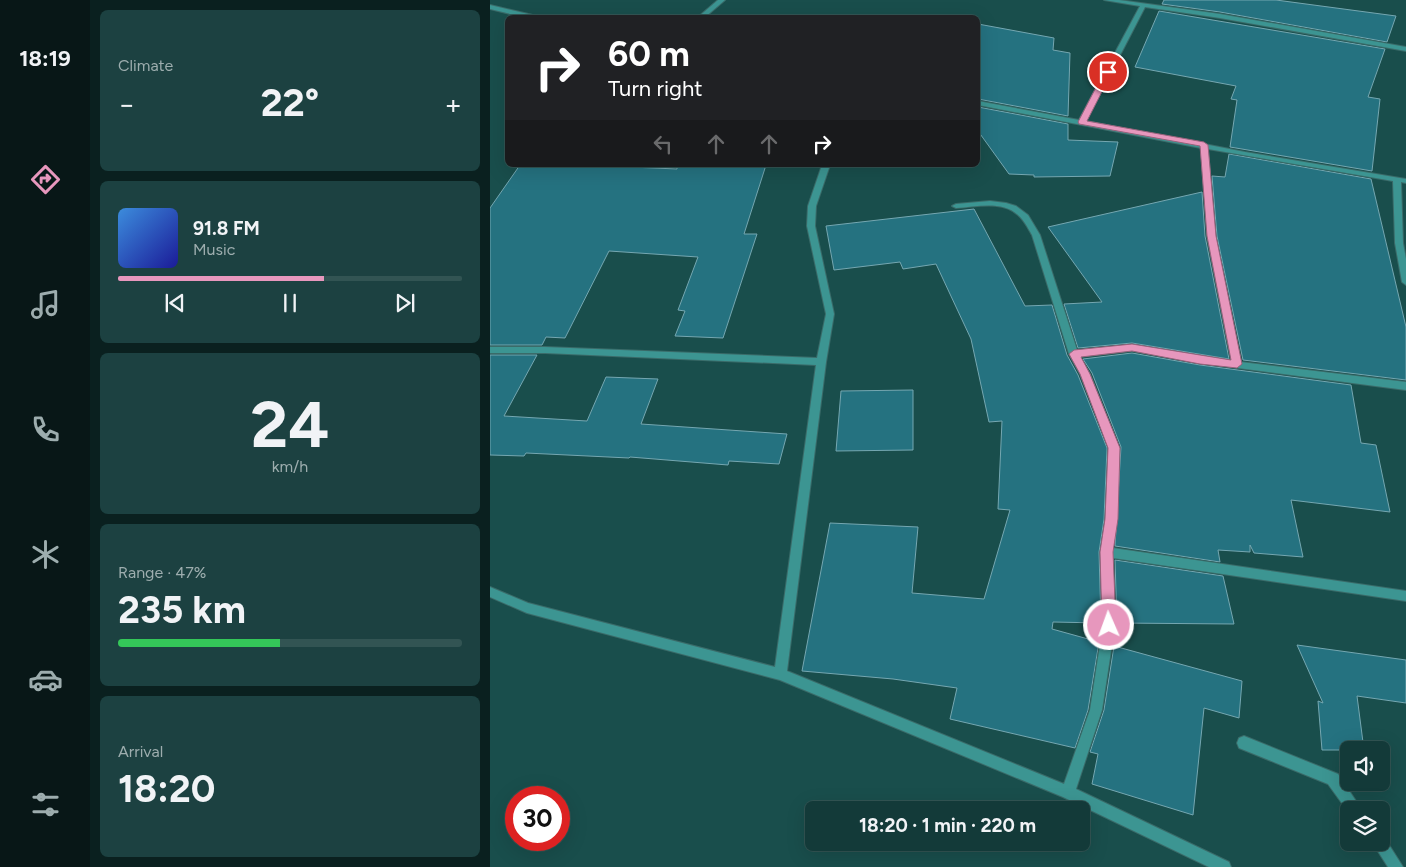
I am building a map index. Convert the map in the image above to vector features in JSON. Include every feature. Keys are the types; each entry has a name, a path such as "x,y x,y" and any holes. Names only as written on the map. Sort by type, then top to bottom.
{"street":[{"path":"704,15 722,0"},
{"path":"1107,0 1220,16 1406,49"},
{"path":"1082,122 1143,6"},
{"path":"490,8 523,15"},
{"path":"980,104 1245,154 1406,181"},
{"path":"1204,145 1211,236 1237,364"},
{"path":"780,674 821,362 830,314 811,226 812,206 825,167"},
{"path":"1397,179 1399,243 1406,282"},
{"path":"956,206 1005,204 1020,212 1036,235 1074,354 1085,374 1114,448 1111,519 1106,552 1109,625 1096,710 1068,792"},
{"path":"1074,354 1132,348 1200,360 1406,386"},
{"path":"490,350 545,350 821,362"},
{"path":"1106,552 1406,596"},
{"path":"490,592 527,608 780,674 1068,792 1224,867"},
{"path":"1244,743 1332,779 1348,801"},
{"path":"1385,851 1396,867"}],"building":[{"path":"1164,0 1276,0 1396,16 1387,42 1220,12 1162,4"},
{"path":"1159,11 1385,49 1368,97 1380,99 1372,171 1230,147 1237,100 1231,99 1236,86 1135,67"},
{"path":"980,24 1054,38 1053,50 1070,53 1068,116 980,99"},
{"path":"980,107 1068,124 1068,140 1118,142 1110,176 1034,177 1034,175 1009,174 980,134"},
{"path":"1229,154 1371,179 1406,327 1406,380 1243,360 1217,236 1212,176 1225,177"},
{"path":"519,167 677,169 677,167 765,167 744,234 757,234 723,338 675,336 685,311 678,310 698,257 609,251 565,338 546,337 542,345 490,345 490,208"},
{"path":"1202,192 1205,236 1229,359 1132,343 1078,348 1064,304 1102,302 1048,227"},
{"path":"974,209 1025,306 1052,305 1067,355 1078,375 1107,448 1104,519 1099,552 1101,623 1053,622 1052,629 1099,642 1088,710 1075,748 950,719 957,688 893,679 802,671 830,523 918,527 912,593 984,599 1010,510 998,509 1002,421 989,422 971,339 936,264 903,269 900,262 834,270 826,226"},
{"path":"1132,353 1200,365 1351,385 1361,443 1376,445 1390,512 1291,500 1303,557 1254,553 1250,545 1250,552 1218,550 1220,562 1115,546 1121,447 1092,373 1083,359"},
{"path":"490,355 537,355 504,416 587,421 606,377 658,379 641,424 787,434 779,464 729,461 728,465 630,457 526,453 524,456 490,455"},
{"path":"913,390 913,450 836,451 841,391"},
{"path":"1115,560 1223,576 1234,624 1117,623"},
{"path":"1297,645 1406,660 1406,703 1357,696 1363,741 1340,741 1340,750 1322,750 1318,701 1323,703"},
{"path":"1114,646 1242,681 1239,718 1204,708 1193,815 1092,784 1098,754 1090,752 1104,710"}],"route":[{"path":"1108,72 1082,122 1204,145 1211,236 1237,364 1200,360 1132,348 1074,354 1085,374 1114,448 1111,519 1106,552 1109,625"}]}
